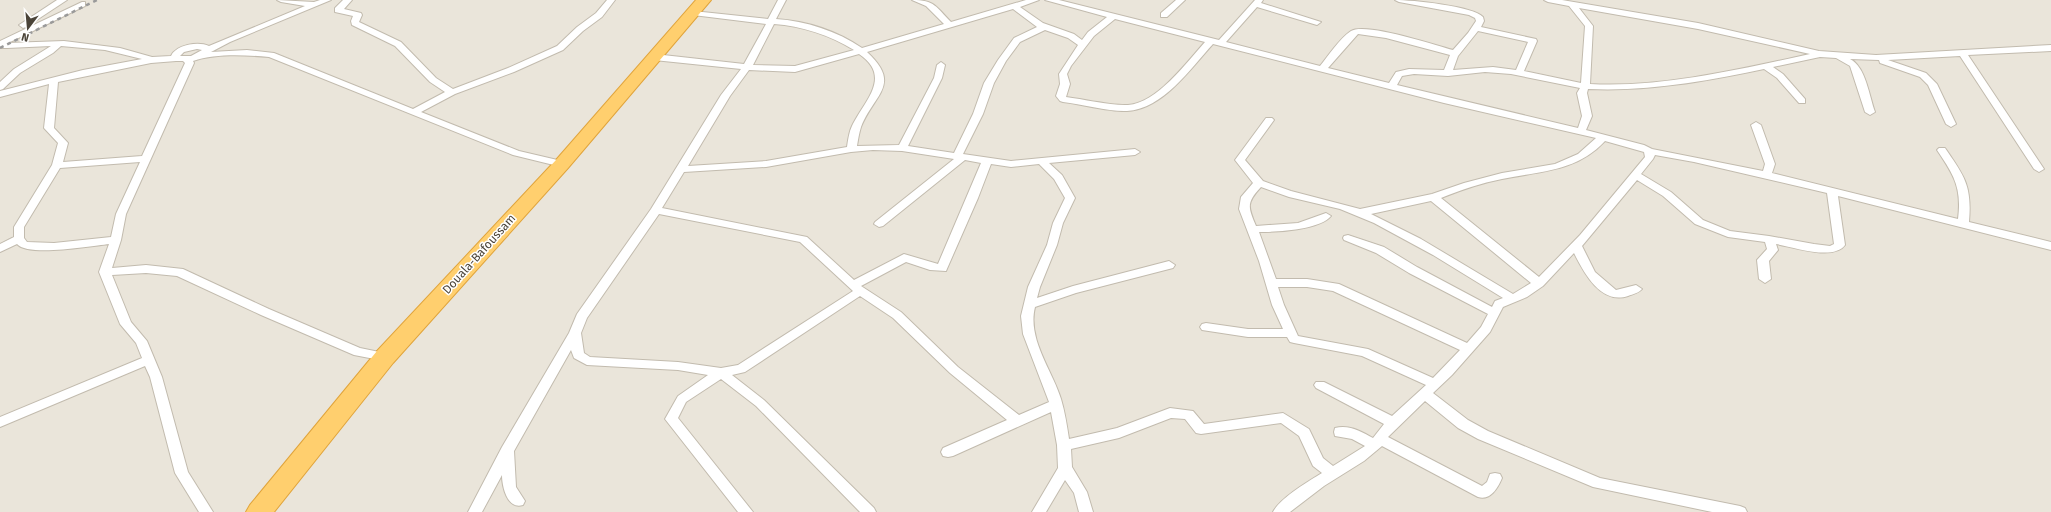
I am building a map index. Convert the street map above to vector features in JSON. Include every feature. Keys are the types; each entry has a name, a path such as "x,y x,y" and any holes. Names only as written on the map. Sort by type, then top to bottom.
{"highway":[{"name":"Douala-Bafoussam","path":"258,512 303,459 385,357 562,164 698,6"}],"street":[{"path":"0,43 64,0"},
{"path":"281,0 314,5"},
{"path":"206,512 182,473 156,377 140,341 126,324 105,272 116,240 121,214 187,63 226,40 327,0"},
{"path":"348,0 338,10 358,15 355,23 398,44 433,80 452,92"},
{"path":"415,112 452,92 511,70 560,48 580,29 599,15 611,0"},
{"path":"475,512 575,333 581,317 656,210 726,95 747,67 782,0"},
{"path":"916,0 929,4 950,26"},
{"path":"654,57 747,67 795,68 950,26 1035,0"},
{"path":"1049,0 1391,88 1603,137 1640,147 1649,151 1694,159 1767,176 2051,246"},
{"path":"1164,15 1181,0"},
{"path":"1399,0 1476,15 1480,19 1476,28 1454,53 1448,73"},
{"path":"1548,0 1698,26 1764,40 1819,54 1876,58 2051,48"},
{"path":"1220,44 1258,2 1317,22"},
{"path":"0,43 82,4"},
{"path":"1572,5 1589,26 1585,86 1582,93 1587,116 1581,132"},
{"path":"698,6 771,22 792,23 805,26 841,40 861,51 876,66 880,81 879,88 856,127 851,149"},
{"path":"1015,7 1044,27 1071,36 1082,44"},
{"path":"1112,17 1099,27 1082,44 1063,74 1065,84 1061,96 1069,100 1097,102 1127,108 1147,104 1164,91 1210,42"},
{"path":"879,224 960,158 989,83 1002,60 1017,40 1044,27"},
{"path":"1476,28 1533,41 1519,73"},
{"path":"1322,70 1353,34 1361,31 1379,34 1454,53"},
{"path":"0,43 12,46 59,43 132,53 151,60"},
{"path":"0,87 17,71 59,43"},
{"path":"176,58 178,53 191,46 205,47 205,53"},
{"path":"205,53 271,55 516,153 562,164"},
{"path":"1391,88 1396,77 1402,72 1448,73 1492,70 1552,79 1564,84 1613,88 1689,80 1766,67 1819,54"},
{"path":"1963,54 2039,169"},
{"path":"1836,55 1853,64 1870,112"},
{"path":"0,94 54,80 162,58 176,58 187,63"},
{"path":"1876,58 1923,75 1932,84 1951,124"},
{"path":"902,148 938,78 941,64"},
{"path":"1766,67 1780,76 1802,100"},
{"path":"54,80 49,128 63,143 57,165 19,227 19,239 24,245 54,247 116,240"},
{"path":"1269,120 1240,160 1259,183 1297,196 1333,203 1358,211 1386,224 1436,252 1512,298"},
{"path":"1756,126 1770,164 1767,176"},
{"path":"1358,211 1365,212 1429,196 1434,197 1501,176 1570,163 1587,154 1603,137"},
{"path":"682,169 730,168 766,164 851,149 902,148 960,158 1011,164 1135,152"},
{"path":"1942,150 1962,179 1966,199 1963,224"},
{"path":"1280,512 1332,473 1355,460 1377,443 1385,430 1430,390 1486,329 1499,304 1539,283 1598,222 1650,157 1649,151"},
{"path":"57,165 146,159"},
{"path":"858,286 904,258 912,258 930,268 942,268 973,198 987,161"},
{"path":"1042,162 1058,177 1070,198 1058,223 1052,245 1034,287 1027,316 1029,334 1052,389 1064,445 1065,468 1080,492 1086,512"},
{"path":"1636,176 1667,194 1699,222 1728,234 1769,238 1814,248 1832,250 1840,245 1832,192"},
{"path":"1259,183 1246,197 1244,209 1265,261 1278,305 1294,339 1347,347 1372,354 1422,377 1430,390 1463,424 1483,435 1598,483 1740,512"},
{"path":"1434,197 1539,283"},
{"path":"656,210 803,239 858,286 897,315 954,370 1016,421"},
{"path":"1253,229 1292,229 1309,224 1326,216"},
{"path":"1348,238 1380,250 1413,270 1495,313"},
{"path":"1765,279 1763,260 1773,250 1769,238"},
{"path":"0,248 19,239"},
{"path":"1576,245 1590,274 1613,294 1622,294 1636,289"},
{"path":"1029,305 1073,290 1169,265"},
{"path":"105,272 146,269 179,272 265,312 358,352 385,357"},
{"path":"1271,283 1307,283 1335,287 1469,348"},
{"path":"575,333 578,355 587,361 678,366 721,373 741,369 857,293 858,286"},
{"path":"1206,327 1248,333 1292,333"},
{"path":"0,422 148,360"},
{"path":"721,373 682,399 671,419 746,512"},
{"path":"721,373 760,403 869,512"},
{"path":"1320,386 1394,423"},
{"path":"948,452 1056,404"},
{"path":"1064,445 1119,433 1170,413 1188,414 1201,429 1283,418 1304,433 1318,462 1332,473"},
{"path":"1340,432 1355,434 1428,464 1444,474 1483,493 1492,485 1495,478"},
{"path":"508,451 509,488 518,500"},
{"path":"1039,512 1065,468"}],"shaded area":[{"path":"0,0 2051,0 2051,512 0,512"}],"railway":[{"path":"0,48 97,0"}]}
